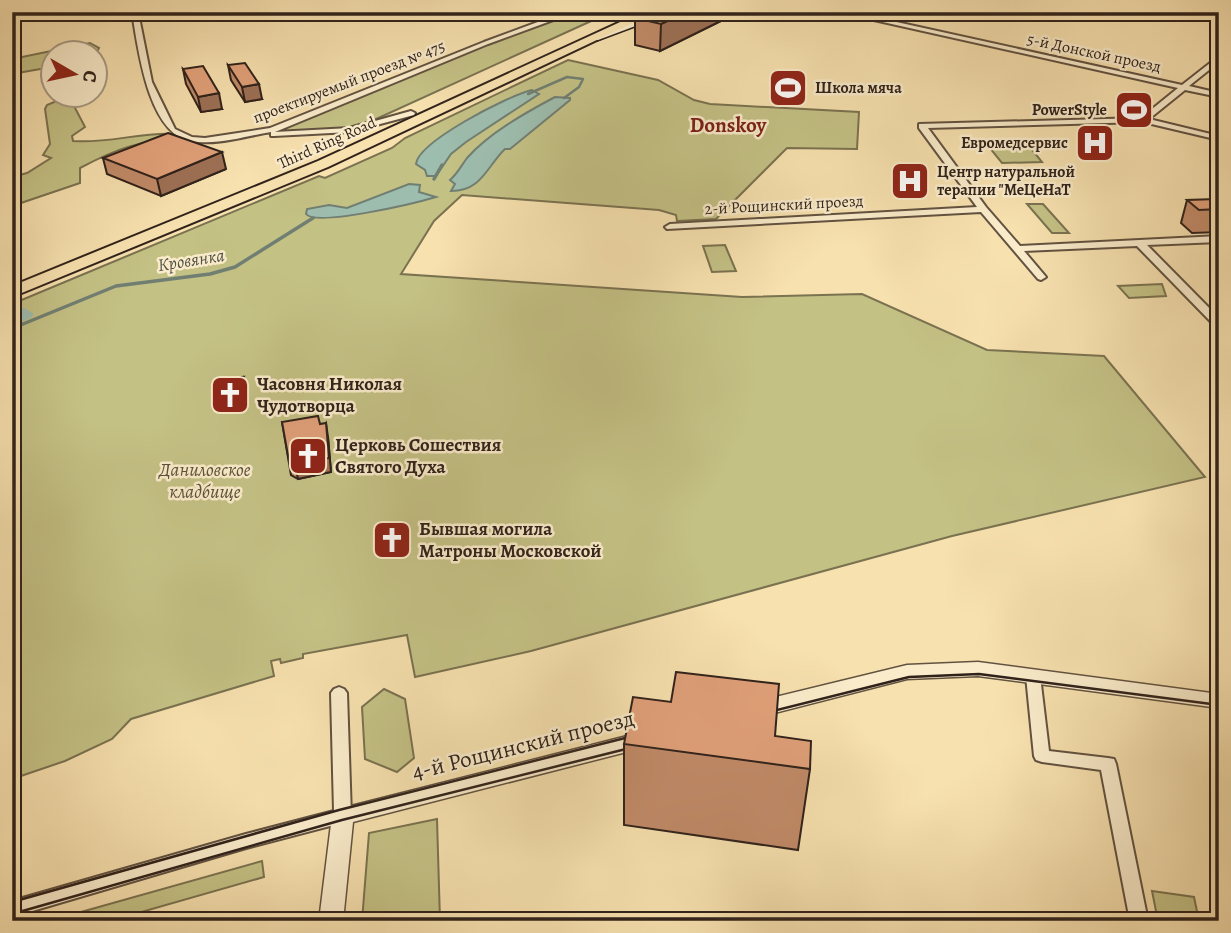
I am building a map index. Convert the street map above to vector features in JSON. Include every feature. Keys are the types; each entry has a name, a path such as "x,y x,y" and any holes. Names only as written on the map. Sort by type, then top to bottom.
{"main road":[{"name":"Third Ring Road","path":"12,278 286,169 629,12"},
{"name":"Third Ring Road","path":"12,292 323,164 651,12"},
{"path":"594,38 669,12"}],"street":[{"name":"проектируемый проезд № 475","path":"135,12 148,82 172,130 190,139 230,139 272,130 486,43 572,12"},
{"name":"5-й Донской проезд","path":"841,12 1219,94"},
{"path":"1143,120 1219,58"},
{"path":"230,139 301,131 350,130 411,113"},
{"path":"1041,277 984,209 922,128 926,125 1143,120 1219,138"},
{"name":"2-й Рощинский проезд","path":"670,227 984,209"},
{"path":"1016,249 1219,239"},
{"path":"1139,243 1219,324"},
{"path":"743,713 907,672 978,669 1219,701"},
{"path":"1033,677 1042,756 1108,764 1139,921"},
{"path":"331,921 343,816 339,692"},
{"name":"4-й Рощинский проезд","path":"12,909 246,841 663,735"}],"green space":[{"path":"569,12 611,12 374,120 345,128 258,134 483,42"},
{"path":"38,54 38,69 12,74 12,59"},
{"name":"Даниловское кладбище","path":"568,60 658,80 694,100 710,104 859,112 857,149 787,148 716,219 677,221 676,215 659,210 462,195 434,221 401,274 742,297 862,294 987,350 1104,356 1205,477 952,536 531,651 415,677 407,635 303,654 303,658 281,663 280,659 271,661 274,676 131,719 112,739 65,761 12,779 12,304 319,176 325,178 392,148 405,138"},
{"path":"75,108 85,127 72,136 73,141 161,134 174,134 179,140 140,144 117,151 80,168 80,183 12,206 12,177 27,173 51,158 43,155 50,144 45,109"},
{"path":"1029,146 1042,162 1002,163 989,147"},
{"path":"1027,204 1043,204 1069,233 1052,233"},
{"path":"725,245 736,271 712,272 703,246"},
{"path":"1162,284 1166,296 1129,298 1118,286"},
{"path":"384,689 405,699 414,758 397,772 365,759 362,707"},
{"path":"437,819 440,921 362,921 369,833"},
{"path":"262,861 264,877 110,921 49,921"},
{"path":"1152,891 1194,897 1199,921 1158,921"}],"shaded area":[{"path":"532,90 539,94 466,142 451,154 436,176 427,176 425,170 416,164 431,144 447,132 485,110"},
{"path":"555,97 570,100 510,149 505,149 477,182 470,187 451,191 455,184 450,180 476,149 508,124"},
{"path":"409,184 420,185 419,192 436,197 346,216 328,218 306,214 307,209 329,205 347,208"}],"building":[{"path":"649,12 686,12 661,24 635,18"},
{"path":"245,63 259,84 242,87 228,65"},
{"path":"203,66 219,93 198,97 183,69"},
{"path":"168,133 222,152 157,179 103,158"},
{"path":"1217,199 1219,209 1199,210 1187,200"},
{"path":"243,377 230,388 217,390 221,378"},
{"name":"Церковь Сошествия Святого Духа","path":"318,416 320,424 326,423 329,458 295,465 289,461 282,422"},
{"path":"676,672 779,684 775,736 811,741 810,769 624,744 633,697 671,702"}],"waterway":[{"name":"Кровянка","path":"528,94 567,77 583,79 579,87 564,98"},
{"name":"Кровянка","path":"434,179 442,165"},
{"name":"Кровянка","path":"12,325 23,324 116,286 210,274 235,267 313,218"},
{"path":"12,319 24,314"}],"tram line":[{"path":"757,715 909,677 979,674 1219,705"},
{"path":"12,902 339,810 645,733"},
{"path":"12,914 342,820 642,745"}],"place":[{"name":"Школа мяча","path":"788,88"},
{"name":"PowerStyle","path":"1134,110"},
{"name":"Евромедсервис","path":"1095,143"},
{"name":"Центр натуральной терапии \"МеЦеНаТ","path":"910,181"},
{"name":"Часовня Николая Чудотворца","path":"230,395"},
{"name":"Церковь Сошествия Святого Духа","path":"308,456"},
{"name":"Бывшая могила Матроны Московской","path":"392,540"}],"district":[{"name":"Donskoy","path":"728,125"}]}
